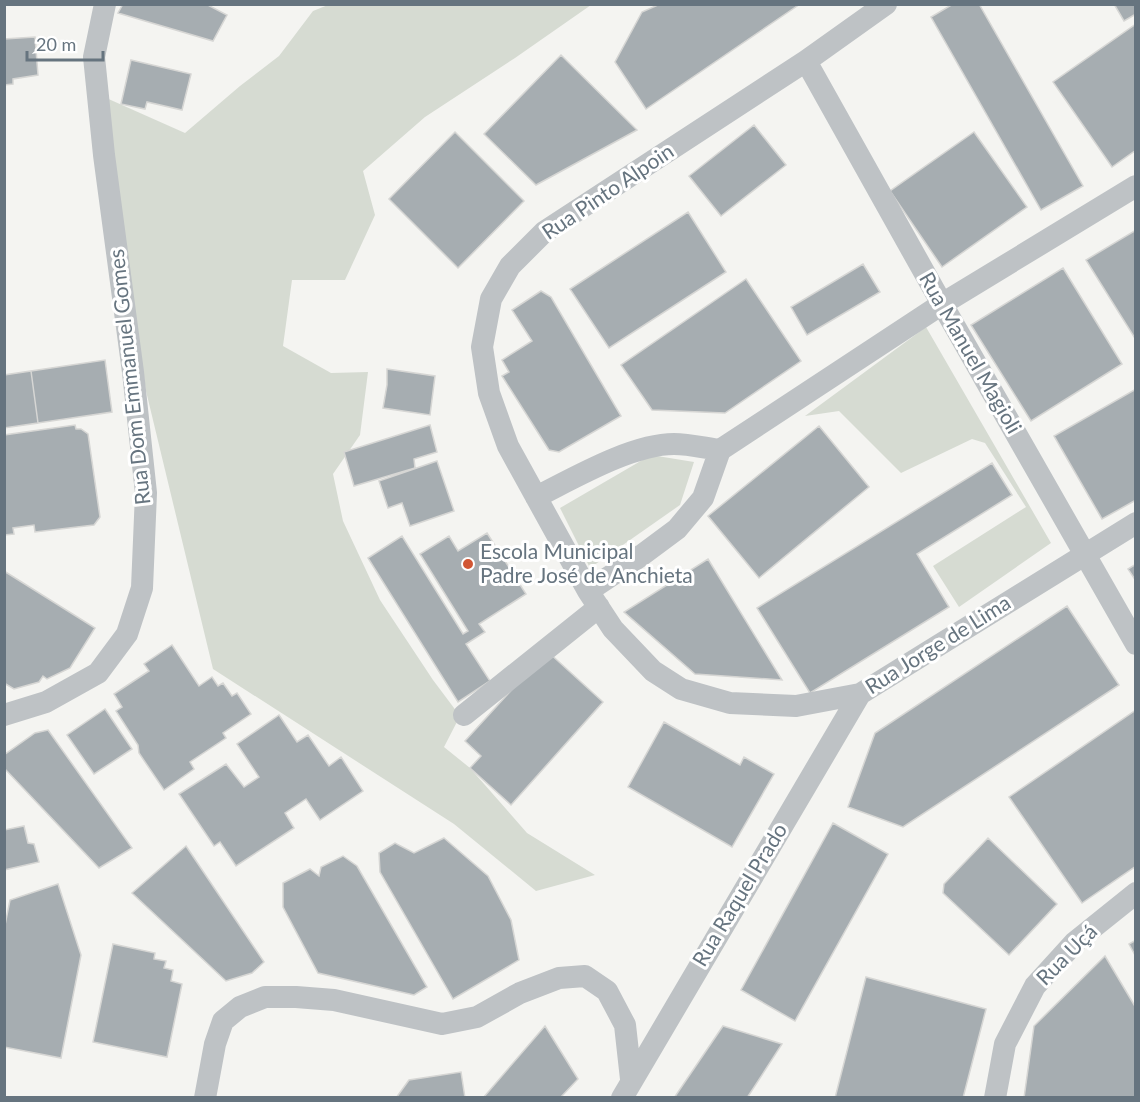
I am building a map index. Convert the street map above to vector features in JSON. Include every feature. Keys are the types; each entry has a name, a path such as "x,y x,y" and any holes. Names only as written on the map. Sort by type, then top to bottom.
{"street":[{"name":"Rua Dom Emmanuel Gomes","path":"4,715 46,702 98,673 127,634 142,588 146,493 94,57 105,4"},
{"name":"Rua Pinto Alpoin","path":"593,598 508,446 489,393 482,347 491,299 510,266 544,232 806,61 886,4"},
{"name":"Rua Manuel Magioli","path":"806,61 1136,644"},
{"path":"464,715 642,555 677,529 704,498 720,450 942,304 1136,186"},
{"path":"536,497 632,452 673,444 720,450"},
{"name":"Rua Jorge de Lima","path":"593,598 613,629 652,671 681,689 730,703 796,706 860,694 1136,523"},
{"name":"Rua Raquel Prado","path":"626,1088 860,694"},
{"name":"Rua Uçá","path":"995,1098 1005,1044 1035,986 1075,942 1136,893"},
{"path":"205,1098 215,1044 223,1022 240,1007 265,997 334,1000 442,1024 477,1017 520,993 559,978 585,976 607,991 625,1024 626,1088"}],"shaded area":[{"path":"328,5 591,5 425,117 363,171 375,215 345,280 292,280 283,346 331,373 368,372 360,435 333,474 343,521 380,600 460,716 444,747 470,768 527,833 595,875 536,891 454,824 213,669 146,391 104,97 185,133 279,56 313,11"},
{"path":"926,327 1051,543 959,607 933,566 1026,507 985,443 972,439 901,473 839,411 805,416"},
{"path":"651,455 694,462 680,505 590,568 560,508"}],"building":[{"path":"123,4 206,4 227,15 213,41 118,13"},
{"path":"660,4 800,4 646,109 615,62 642,12"},
{"path":"953,4 979,4 1083,186 1041,210 931,17"},
{"path":"1114,4 1136,4 1136,14 1124,21"},
{"path":"1136,24 1136,150 1112,167 1053,82"},
{"path":"35,37 38,75 13,79 13,84 4,85 4,39"},
{"path":"561,55 637,130 536,185 484,134"},
{"path":"131,60 191,74 182,110 147,102 145,109 121,104"},
{"path":"754,125 786,165 721,216 689,176"},
{"path":"455,132 524,201 458,268 389,199"},
{"path":"974,132 1027,207 942,267 890,191"},
{"path":"688,212 726,272 609,348 570,289"},
{"path":"1136,230 1136,340 1086,260"},
{"path":"863,264 880,292 807,335 791,307"},
{"path":"1063,268 1122,364 1031,421 971,325"},
{"path":"746,279 801,361 725,413 652,410 621,365"},
{"path":"541,291 551,297 621,416 559,452 549,450 502,376 509,372 502,360 532,341 512,310"},
{"path":"105,360 112,412 4,428 4,375"},
{"path":"387,369 435,376 430,415 383,408"},
{"path":"31,371 38,423 4,428 4,375"},
{"path":"1136,389 1136,500 1102,519 1054,436"},
{"path":"75,425 76,429 81,429 88,434 100,517 94,525 35,532 34,525 13,528 14,534 4,535 4,435"},
{"path":"430,425 437,452 414,459 415,468 354,486 344,452"},
{"path":"819,426 869,487 759,578 708,516"},
{"path":"437,461 454,511 410,526 402,503 388,508 379,481"},
{"path":"992,463 1012,495 917,554 949,607 810,693 757,608"},
{"path":"487,533 526,594 479,624 485,632 466,644 490,681 458,702 368,558 402,536 463,634 468,631 420,554 449,536 458,551"},
{"path":"708,559 782,680 695,674 624,612"},
{"path":"1136,564 1136,581 1128,569"},
{"path":"4,571 95,628 70,668 47,679 43,676 39,682 14,689 4,683"},
{"path":"1067,606 1119,685 903,827 848,807 875,733"},
{"path":"172,645 199,686 212,677 218,686 223,683 232,696 237,693 251,714 223,733 226,738 190,762 194,769 164,790 139,753 138,745 116,711 122,707 114,694 149,671 144,664"},
{"path":"547,651 603,702 511,805 470,768 481,756 465,741"},
{"path":"105,709 132,749 94,774 67,735"},
{"path":"1136,710 1136,866 1082,903 1009,797"},
{"path":"279,715 297,742 308,735 329,766 341,757 363,791 320,820 306,799 285,813 294,828 236,866 220,842 214,846 179,794 226,764 244,787 259,777 237,744"},
{"path":"664,722 740,765 744,757 774,774 732,847 628,787"},
{"path":"48,730 132,848 99,868 4,768 4,755 35,733"},
{"path":"833,823 888,854 795,1021 741,990"},
{"path":"24,826 28,843 34,844 39,862 4,870 4,830"},
{"path":"444,838 488,876 511,920 519,960 453,999 380,872 379,853 395,843 414,853"},
{"path":"988,838 1057,904 1009,955 943,893 944,884"},
{"path":"186,846 264,962 252,973 226,981 132,893"},
{"path":"343,856 357,866 427,987 414,995 318,973 283,907 283,883 310,869 319,876 321,867"},
{"path":"58,884 81,955 61,1058 4,1047 4,930 10,900"},
{"path":"1136,940 1136,957 1129,944"},
{"path":"113,944 155,953 154,959 166,961 164,968 173,970 171,981 182,984 167,1057 93,1042"},
{"path":"1105,956 1136,1008 1136,1098 1024,1098 1034,1026"},
{"path":"866,977 986,1009 963,1098 835,1098"},
{"path":"545,1026 578,1079 560,1098 483,1098"},
{"path":"723,1026 782,1044 747,1098 674,1098"},
{"path":"461,1072 465,1098 396,1098 409,1080"}],"place":[{"name":"Escola Municipal Padre José de Anchieta","path":"468,564"}]}
